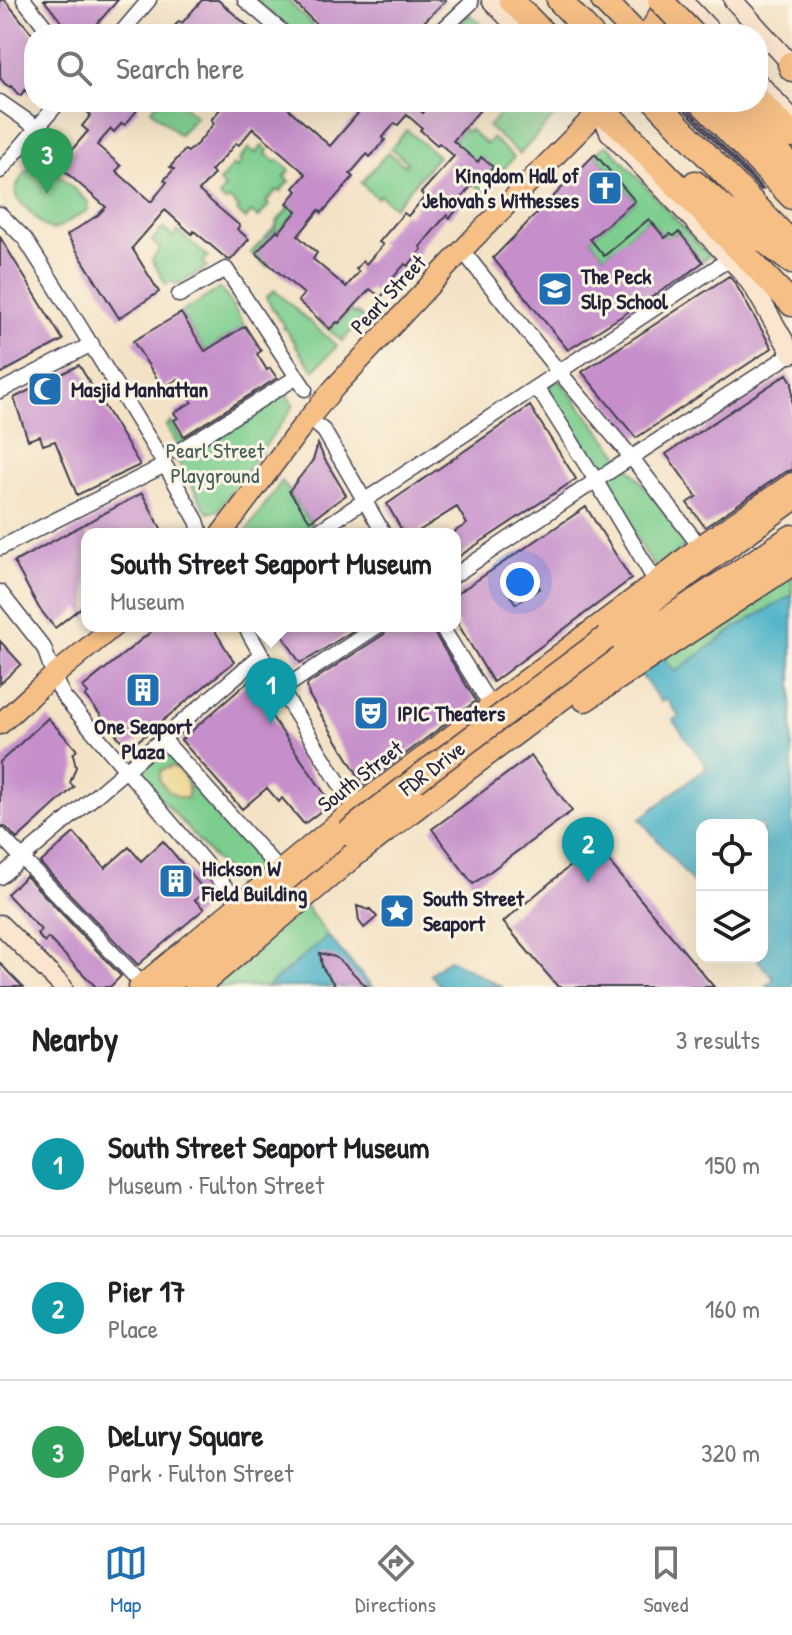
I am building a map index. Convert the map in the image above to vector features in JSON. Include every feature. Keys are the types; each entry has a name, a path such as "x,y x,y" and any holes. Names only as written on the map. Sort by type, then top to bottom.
{"highway":[{"path":"511,0 534,24"},
{"path":"530,0 553,24"},
{"path":"559,0 582,24"},
{"path":"603,0 626,24"},
{"path":"660,0 682,24"},
{"path":"679,0 687,24"},
{"path":"768,110 792,135"},
{"path":"608,112 792,304"},
{"path":"611,112 759,238 792,262"},
{"path":"666,112 792,244"},
{"path":"711,112 792,197"},
{"path":"742,112 792,167"},
{"path":"696,184 792,288"},
{"path":"606,638 792,498"},
{"name":"FDR Drive","path":"148,986 606,638 792,514"},
{"name":"FDR Drive","path":"197,987 350,858 421,803 656,627 792,537"},
{"path":"421,803 477,772 534,731 792,563"}],"main road":[{"path":"491,0 514,24"},
{"path":"654,24 667,0"},
{"path":"679,0 704,24"},
{"path":"733,0 754,24"},
{"path":"768,40 791,66"},
{"path":"768,93 792,119"},
{"name":"Pearl Street","path":"226,528 309,418 462,250 594,112"},
{"path":"604,112 609,132 733,262 755,290 790,352"},
{"name":"South Street","path":"704,551 792,483"},
{"name":"South Street","path":"148,986 239,903 362,803 656,582 792,498"},
{"path":"0,724 107,632"},
{"path":"0,924 63,987"}],"street":[{"path":"24,0 43,24"},
{"path":"129,24 149,0"},
{"path":"245,0 273,24"},
{"path":"449,24 471,3"},
{"path":"0,102 36,127"},
{"path":"0,171 50,112"},
{"path":"0,214 32,250 92,344 199,528"},
{"path":"462,250 704,551"},
{"path":"323,528 720,265 733,262"},
{"path":"177,452 301,383 226,269 179,295"},
{"path":"0,391 92,344"},
{"path":"461,571 790,352"},
{"path":"534,389 542,395 656,582"},
{"path":"309,418 324,431 380,528"},
{"path":"0,548 165,465"},
{"path":"0,592 44,648 64,697 239,903"},
{"path":"248,632 346,794 362,803"},
{"path":"281,690 369,632"},
{"path":"445,632 491,706"},
{"path":"0,877 261,655"},
{"path":"163,739 280,871"},
{"path":"0,835 148,986"}],"green space":[{"path":"256,0 287,0 312,24 284,24"},
{"path":"469,14 481,24 460,24"},
{"path":"153,112 190,112 196,117 179,135"},
{"path":"501,112 558,112 520,154 488,127"},
{"path":"463,129 467,132 469,129 486,144 492,138 514,157 483,192 474,184 482,174 485,177 491,170 490,165 481,157 475,162 451,143"},
{"path":"407,130 438,156 394,207 380,195 377,198 361,183 388,152 405,166 407,162 391,148"},
{"path":"262,146 268,150 266,154 290,170 284,177 289,181 266,202 269,205 258,218 251,212 246,219 229,199 225,202 219,196 225,188 219,182 233,165 237,168 241,162 239,160 249,148 256,153"},
{"path":"609,146 709,256 702,261 679,232 665,238 649,219 628,236 619,249 616,246 604,256 590,239 635,201 595,154"},
{"path":"45,157 52,169 88,202 88,210 54,230 42,224 16,196 21,178 39,158"},
{"path":"291,205 297,211 263,246 259,255 269,264 267,267 251,253"},
{"path":"163,228 173,237 178,231 208,257 203,262 207,268 176,285 173,281 166,284 152,260 160,249 152,241"},
{"path":"221,288 245,326 205,351 181,313"},
{"path":"274,290 337,346 314,370 283,328 266,298"},
{"path":"350,310 363,318 342,341 317,320 330,329"},
{"path":"560,381 685,537 684,547 660,564 653,565 551,397 551,386"},
{"name":"Pearl Street Playground","path":"281,385 294,406 218,510 209,513 173,452 179,448 166,426 171,422 185,444"},
{"path":"282,481 312,525 308,528 248,528"},
{"path":"792,553 792,595 737,627 675,672 662,656"},
{"path":"164,745 268,866 245,885 237,885 137,771"},
{"path":"292,888 328,936 267,987 161,987"}],"sand":[{"path":"170,766 179,770 185,778 187,798 167,790 159,780 161,770"}],"water":[{"path":"792,595 792,987 765,987 774,979 760,963 768,963 768,819 696,819 696,887 640,819 707,767 673,720 679,716 666,699 661,702 639,672 662,656 675,672 737,627"},
{"path":"328,936 372,987 267,987"},
{"path":"449,959 502,987 441,987 430,974"}],"building":[{"path":"0,0 5,0 24,24 24,91 18,94 0,78"},
{"path":"44,0 118,0 97,24 63,24"},
{"path":"202,0 218,0 246,24 176,24 179,21 182,23"},
{"path":"292,0 446,0 422,24 316,24"},
{"path":"87,112 136,112 125,125 122,123 114,132 111,129 97,145 121,166 116,171 151,202 167,182 164,180 174,169 170,167 185,150 188,152 198,143 214,123 211,120 218,112 292,112 330,146 359,112 478,112 453,141 478,162 481,157 493,167 467,191 461,199 464,201 450,218 447,215 438,225 408,266 405,264 391,280 394,282 381,297 370,289 330,329 298,301 304,294 256,253 297,211 287,203 306,174 253,128 211,171 214,174 199,191 240,226 237,229 249,239 231,260 227,259 165,210 132,248 159,292 119,318 67,235 106,207 61,168 66,161 64,159 88,131 82,126 91,115","holes":["407,115 422,128 420,130 454,156 421,193 425,197 408,216 404,213 379,242 383,245 366,264 363,261 356,269 359,272 346,287 313,259 317,253 298,236 353,177 350,174 367,154 370,157 385,140 382,138 395,123 398,125"]},
{"path":"687,112 690,112 761,190"},
{"path":"595,154 635,201 590,239 604,256 649,219 665,238 679,232 703,262 568,350 493,258"},
{"path":"0,237 63,340 0,374"},
{"path":"729,276 772,348 636,438 582,372"},
{"path":"181,313 205,351 245,326 261,351 257,354 267,370 270,368 277,378 184,436 174,420 178,418 174,413 192,402 178,379 163,388 133,341"},
{"path":"79,365 140,465 77,495 55,441 43,445 40,436 28,440 14,398"},
{"path":"787,374 792,382 792,470 705,527 687,503 697,497 666,454"},
{"path":"530,406 576,479 461,555 460,528 467,524 457,507 424,528 401,528 387,504"},
{"path":"318,444 346,495 310,521 289,491 313,460"},
{"path":"142,493 161,528 81,528 81,610 55,628 39,608 14,562"},
{"path":"586,507 631,579 493,682 461,629 461,591","holes":["528,570 540,588 516,604 504,586"]},
{"name":"One Seaport Plaza","path":"151,632 216,632 234,662 128,749 85,696 88,694 83,687"},
{"path":"281,632 351,632 312,657 300,663"},
{"path":"434,632 476,701 364,785 309,695 307,686 384,634"},
{"path":"0,641 21,664 0,684"},
{"path":"248,682 331,803 304,824 282,798 279,802 267,788 242,809 181,740"},
{"path":"48,718 77,750 73,754 76,767 70,783 74,787 17,839 0,825 0,762"},
{"path":"531,756 572,811 473,884 432,829"},
{"path":"74,833 105,868 129,847 141,861 163,841 201,886 201,895 195,900 204,909 138,965 40,863"},
{"path":"595,845 714,987 558,987 503,922"},
{"path":"26,876 121,976 110,987 96,987 48,938 44,942 37,934 41,930 7,894"},
{"path":"357,906 370,909 377,917 364,928 359,921"},
{"path":"320,953 335,957 367,987 336,987 322,967"},
{"path":"0,963 11,975 23,987 0,987"}],"place":[{"name":"Kingdom Hall of Jehovah's Withesses","path":"605,188"},
{"name":"DeLury Square","path":"47,194"},
{"name":"The Peck Slip School","path":"555,289"},
{"name":"Masjid Manhattan","path":"45,389"},
{"name":"One Seaport Plaza","path":"143,690"},
{"name":"IPIC Theaters","path":"371,713"},
{"name":"South Street Seaport Museum","path":"271,724"},
{"name":"Hickson W Field Building","path":"176,881"},
{"name":"Pier 17","path":"588,883"},
{"name":"South Street Seaport","path":"397,911"}]}
